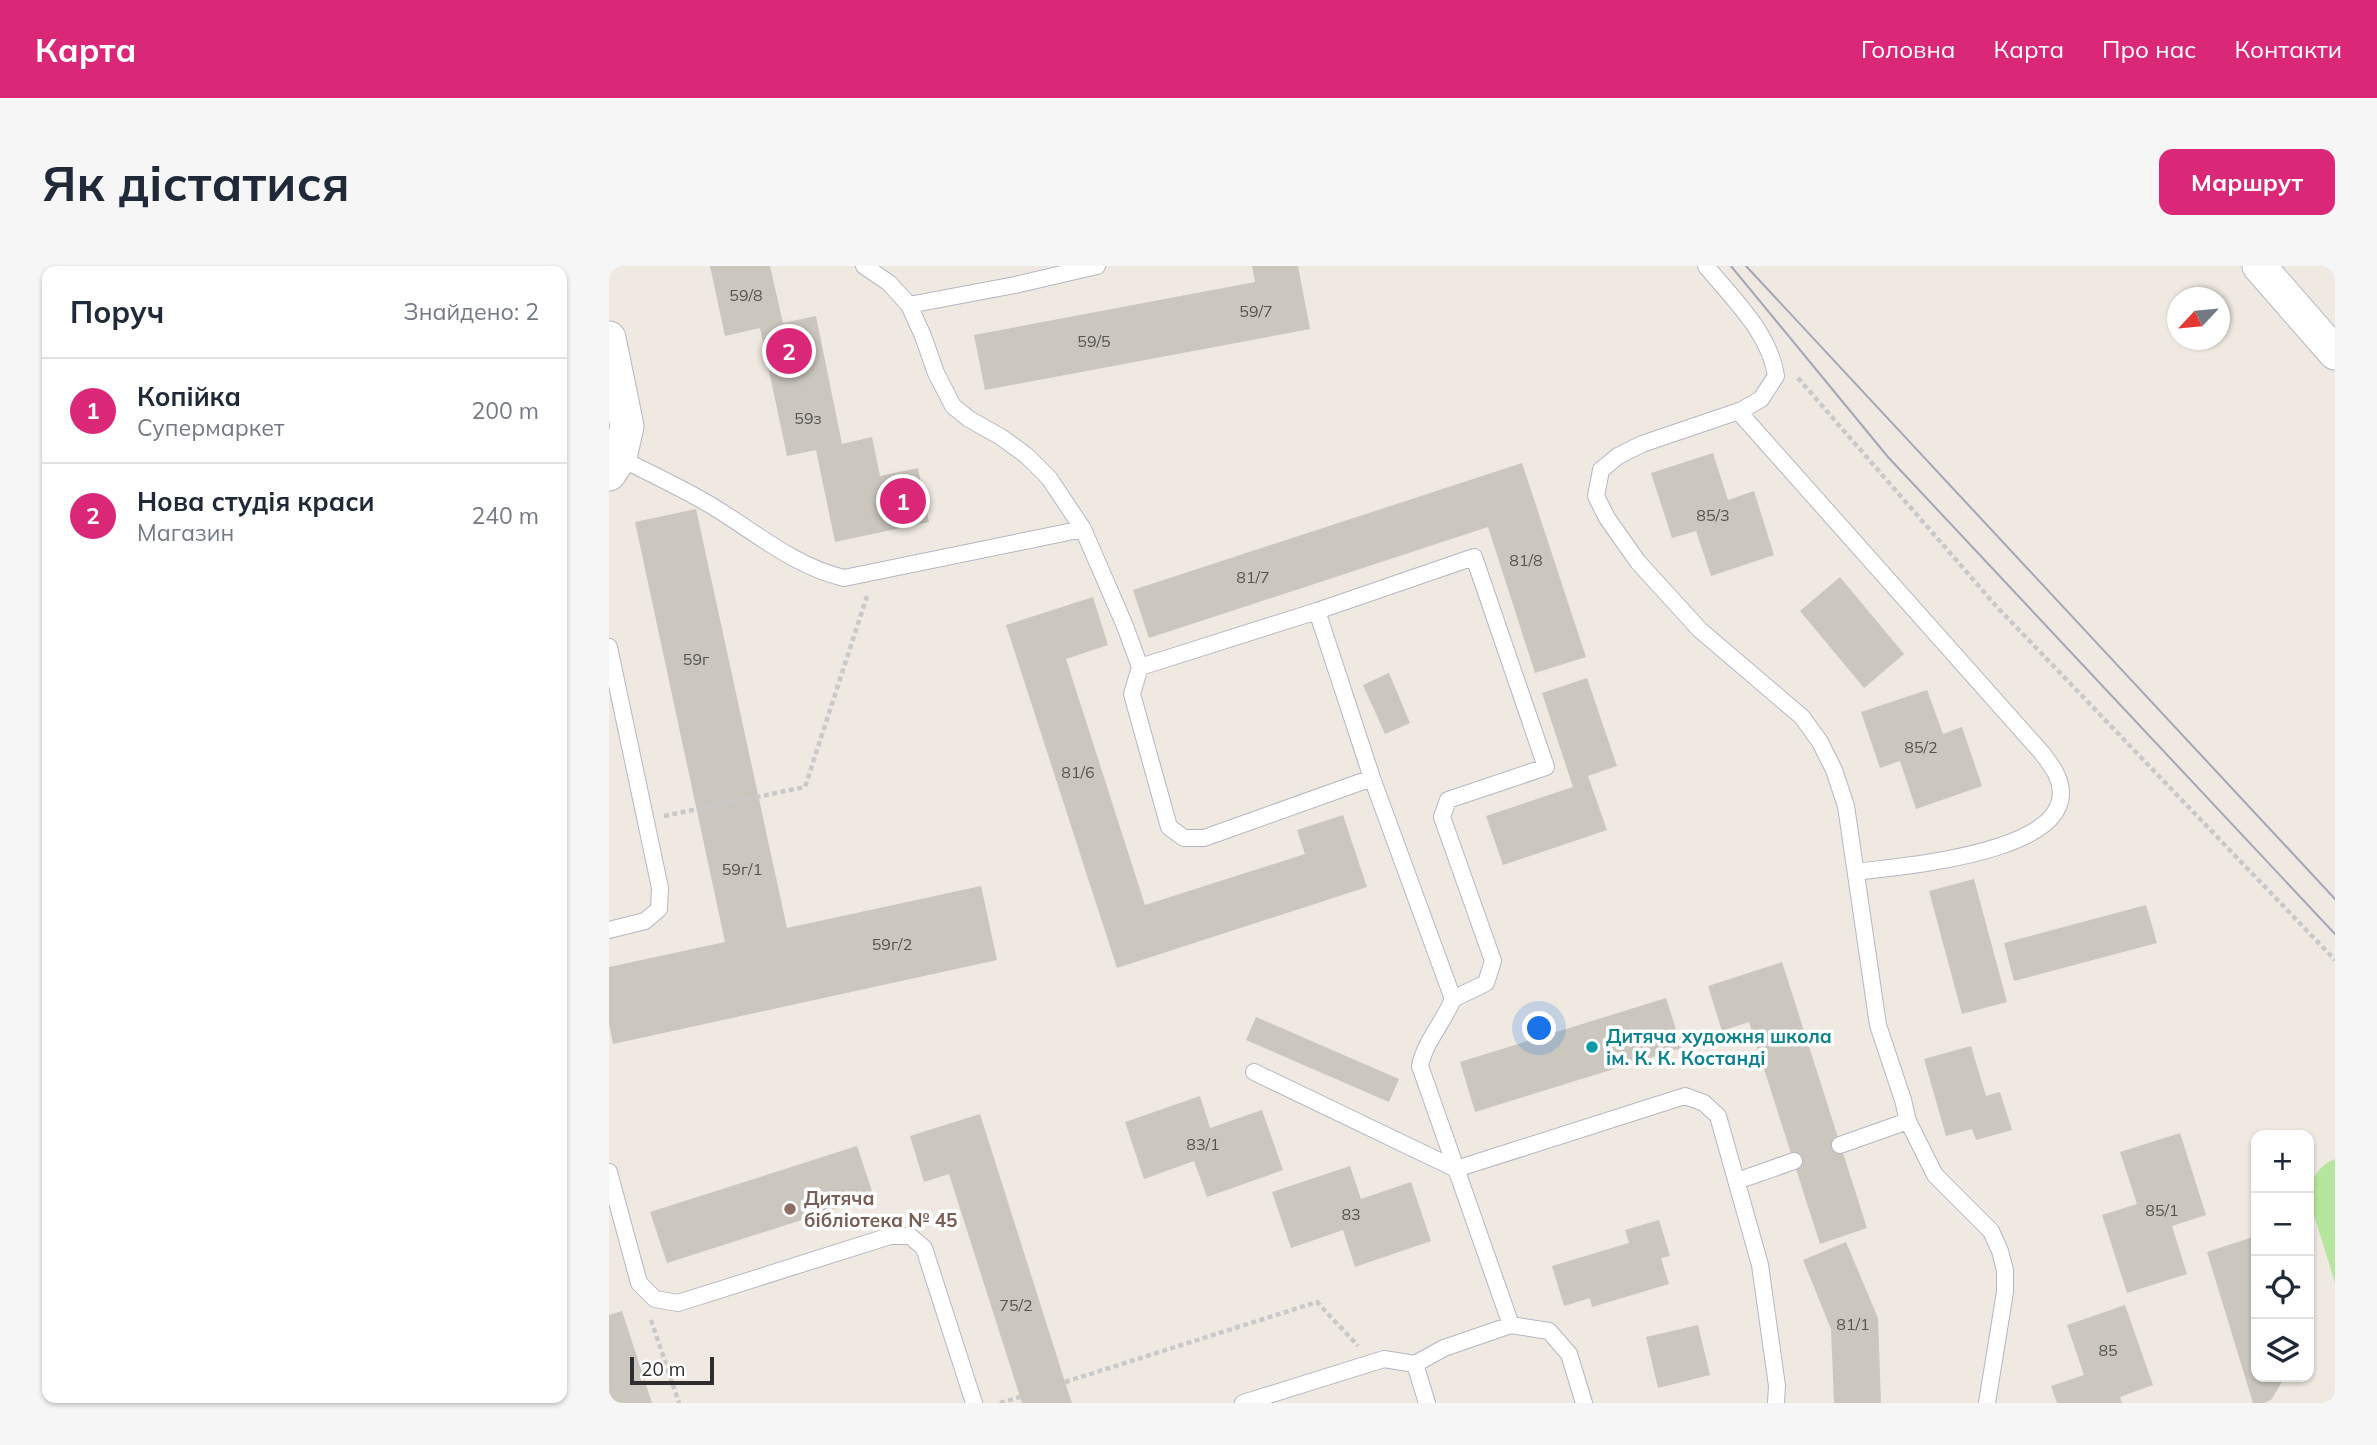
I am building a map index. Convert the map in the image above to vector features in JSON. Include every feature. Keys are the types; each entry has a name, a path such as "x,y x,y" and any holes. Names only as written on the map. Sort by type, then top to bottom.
{"street":[{"path":"2270,270 2335,353"},
{"path":"609,338 627,426 615,466"}],"lane":[{"path":"864,266 889,283 909,305 936,373 953,406 1027,456 1049,478 1083,529 1125,625 1140,667 1132,694 1169,827 1184,838 1203,838 1372,778"},
{"path":"909,305 1097,266"},
{"path":"1706,266 1761,335 1774,359 1776,376 1761,399 1738,411 1642,444 1618,456 1601,470 1596,496 1607,518 1638,562 1691,621 1802,717 1820,742 1834,770 1846,806 1878,1025 1908,1121 1935,1175 1991,1231 2005,1270 2005,1292 1987,1403"},
{"path":"1738,411 2042,753 2057,776 2060,799 2055,811 2047,822 2022,838 1990,850 1954,858 1856,872"},
{"path":"615,466 710,505 797,561 824,573 844,578 1083,529"},
{"path":"1140,667 1475,557 1546,767 1448,800 1442,817 1493,961 1486,984 1453,999"},
{"path":"1317,611 1372,778 1453,999 1446,1017 1423,1051 1420,1066 1511,1325"},
{"path":"609,647 660,888 659,909 645,921 609,930"},
{"path":"1254,1072 1456,1169 1685,1096 1704,1103 1718,1116 1760,1265 1777,1386 1776,1403"},
{"path":"1840,1145 1908,1121"},
{"path":"1737,1181 1794,1161"},
{"path":"609,1172 639,1283 656,1299 678,1303 890,1236 911,1236 924,1248 974,1403"},
{"path":"1243,1403 1384,1359 1415,1364 1444,1348 1511,1325 1549,1331 1569,1354 1584,1403"},
{"path":"1415,1364 1427,1403"}],"path":[{"path":"1797,377 1997,607 2335,960"},
{"path":"646,820 805,787 875,571"},
{"path":"639,1283 679,1403"},
{"path":"1065,1382 1317,1301 1374,1362"},
{"path":"1000,1403 1020,1397"}],"green space":[{"path":"2335,1159 2335,1283 2314,1215 2314,1179 2328,1162"}],"building":[{"path":"710,266 770,266 783,323 816,316 842,444 872,437 880,476 918,468 929,522 835,542 816,450 787,456 760,328 725,336"},
{"path":"1252,266 1298,266 1310,329 985,390 974,335 1255,282"},
{"path":"1713,453 1728,500 1754,491 1774,555 1711,576 1696,531 1672,538 1651,473"},
{"path":"1522,463 1586,657 1535,673 1488,527 1149,638 1133,590"},
{"path":"696,509 787,928 981,886 997,960 613,1044 609,1024 609,967 725,942 635,522"},
{"path":"1840,577 1904,654 1864,688 1800,611"},
{"path":"1093,597 1108,645 1066,659 1145,905 1305,854 1297,830 1343,815 1367,887 1117,968 1006,625"},
{"path":"1389,673 1410,723 1385,734 1363,685"},
{"path":"1587,678 1617,766 1588,776 1607,830 1503,865 1486,816 1573,787 1542,693"},
{"path":"1927,690 1943,734 1962,727 1982,786 1916,809 1900,761 1880,768 1861,712"},
{"path":"1974,879 2007,1002 1962,1014 1929,891"},
{"path":"2146,905 2157,943 2014,981 2004,943"},
{"path":"1782,962 1867,1228 1820,1244 1749,1022 1722,1031 1708,986"},
{"path":"1666,998 1682,1048 1475,1112 1460,1062"},
{"path":"1256,1017 1399,1079 1389,1102 1246,1040"},
{"path":"1971,1046 1986,1096 2000,1092 2012,1130 1976,1140 1972,1129 1946,1136 1924,1059"},
{"path":"1200,1096 1210,1128 1262,1110 1283,1170 1207,1197 1194,1161 1144,1179 1125,1122"},
{"path":"980,1114 1072,1403 1022,1403 949,1174 924,1182 910,1136"},
{"path":"2180,1133 2206,1215 2172,1226 2187,1274 2127,1293 2102,1215 2137,1204 2120,1152"},
{"path":"857,1146 874,1197 667,1263 650,1212"},
{"path":"1350,1166 1361,1199 1411,1182 1431,1241 1355,1267 1343,1230 1291,1248 1272,1192"},
{"path":"1659,1220 1670,1256 1661,1258 1669,1284 1592,1307 1590,1298 1564,1306 1552,1266 1629,1243 1625,1230"},
{"path":"2251,1238 2251,1382 2282,1382 2271,1400 2264,1403 2253,1403 2207,1252"},
{"path":"1846,1242 1878,1318 1881,1403 1834,1403 1831,1329 1803,1260"},
{"path":"2125,1305 2153,1385 2120,1397 2122,1403 2057,1403 2051,1386 2084,1375 2067,1325"},
{"path":"622,1311 652,1403 609,1403 609,1315"},
{"path":"1698,1325 1710,1375 1658,1388 1646,1337"}],"tram line":[{"path":"1731,266 1888,457 2335,934"},
{"path":"1746,266 2335,899"}],"place":[{"name":"Нова студія краси","path":"789,351"},
{"name":"Копійка","path":"903,501"},
{"name":"Дитяча художня школа ім. К. К. Костанді","path":"1592,1047"},
{"name":"Дитяча бібліотека № 45","path":"790,1209"}]}
